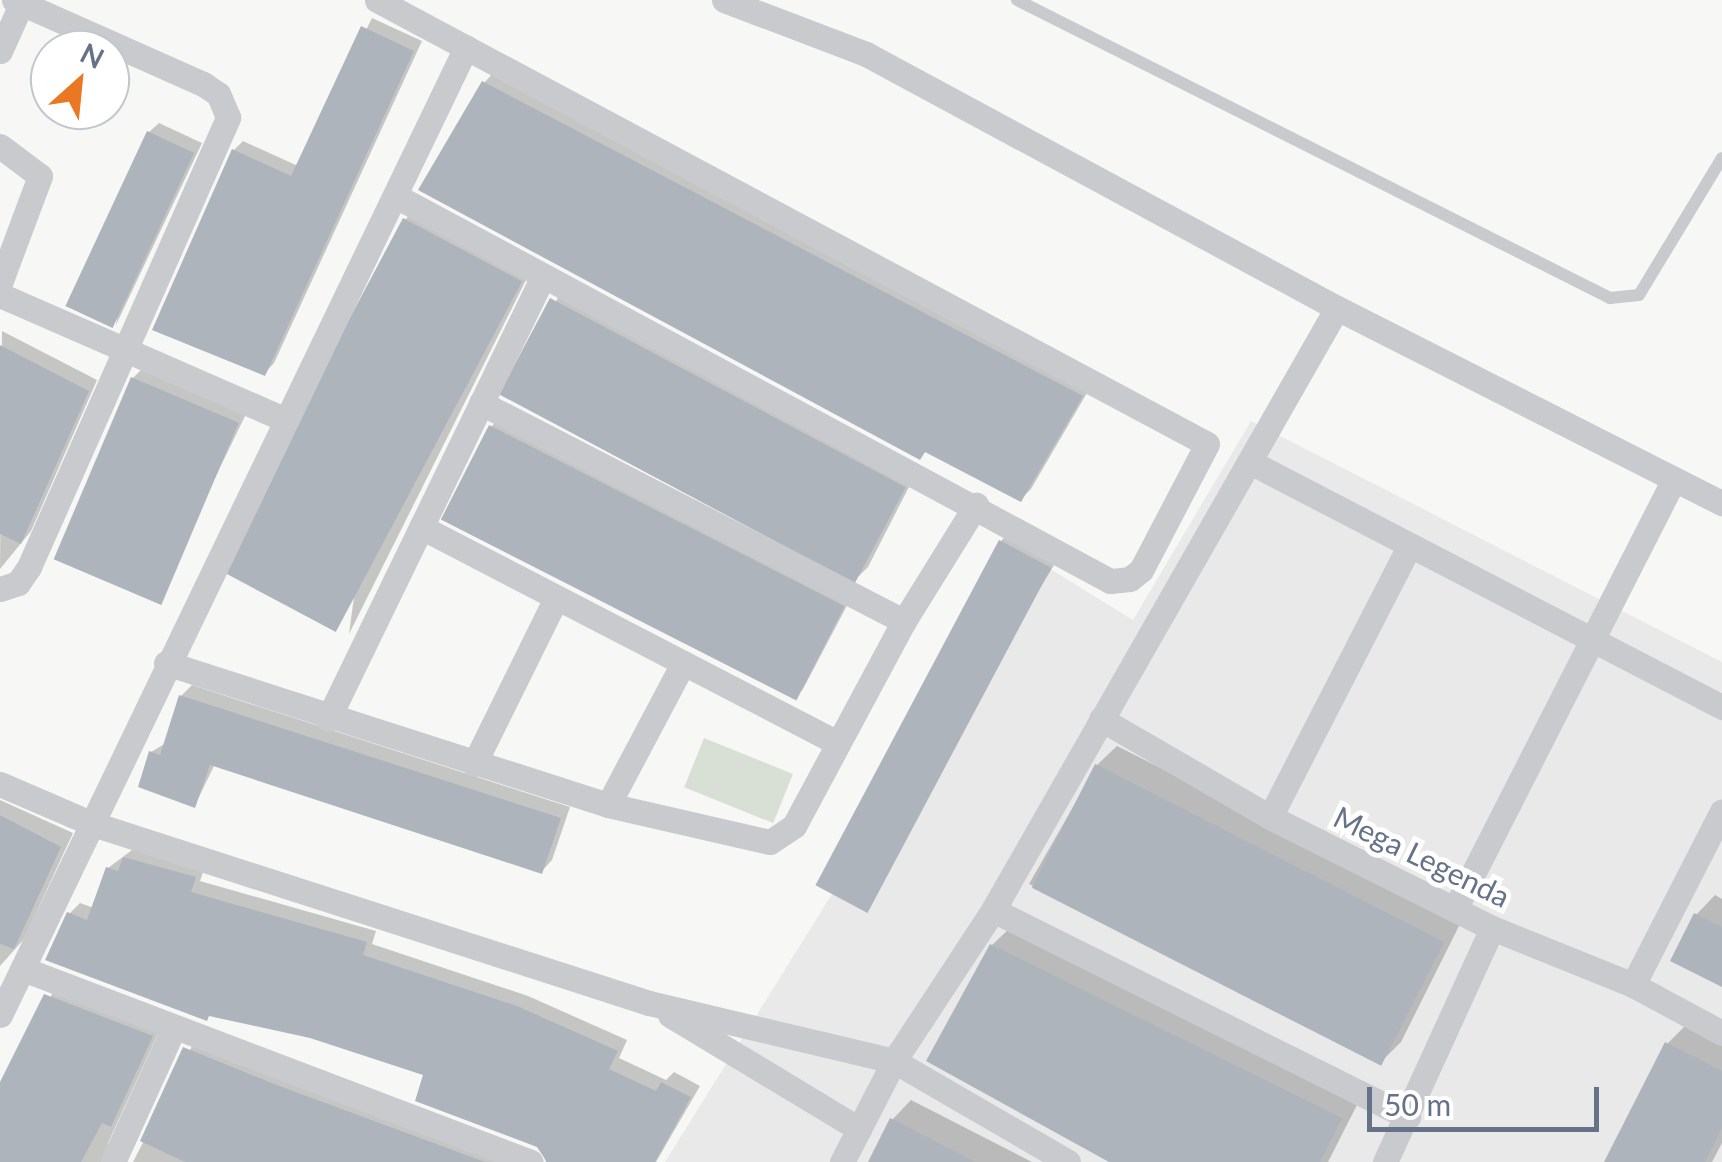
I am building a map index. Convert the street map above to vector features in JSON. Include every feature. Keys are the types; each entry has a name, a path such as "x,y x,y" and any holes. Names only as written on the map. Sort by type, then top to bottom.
{"street":[{"path":"376,0 1206,444 1141,570 1120,582 396,196"},
{"path":"724,0 866,54 1337,308 1722,503"},
{"path":"0,51 20,2 203,84 227,108 29,567 18,583 0,590"},
{"path":"0,1015 166,663 466,47"},
{"path":"0,146 40,176 0,283"},
{"path":"328,719 543,276"},
{"path":"0,295 286,420"},
{"path":"842,1162 894,1060 993,910 1252,463 1337,308"},
{"path":"481,403 904,620"},
{"path":"1252,463 1408,548 1722,707"},
{"path":"1456,907 1587,638 1674,479"},
{"path":"166,663 328,719 608,805 770,842 794,826 904,620 976,505"},
{"path":"421,527 682,666 837,743"},
{"path":"1270,818 1408,548"},
{"path":"474,764 556,598"},
{"path":"608,805 682,666"},
{"name":"Mega Legenda","path":"1101,719 1270,818 1492,928 1633,985 1722,1033"},
{"path":"0,784 93,824 648,1002 894,1060 1068,1162"},
{"path":"1633,985 1722,810"},
{"path":"993,910 1408,1117"},
{"path":"1385,1162 1492,928"},
{"path":"23,969 173,1030 531,1162"},
{"path":"648,1002 859,1129"},
{"path":"124,1159 173,1030"}],"lane":[{"path":"1017,0 1610,298 1639,296 1722,158"}],"shaded area":[{"path":"1251,421 1722,662 1722,1162 665,1162 1039,562 1133,620"},
{"path":"704,738 793,774 773,823 684,787"}],"building":[{"path":"361,26 414,51 265,376 152,330 232,149 291,176"},
{"path":"482,81 1083,396 1021,502 925,452 920,460 418,190"},
{"path":"147,131 194,153 113,328 65,306"},
{"path":"403,218 522,281 336,632 217,569"},
{"path":"550,298 906,487 855,583 499,394"},
{"path":"0,345 89,391 21,544 0,534"},
{"path":"131,377 239,423 161,605 54,559"},
{"path":"489,425 845,606 796,701 441,519"},
{"path":"999,540 1051,568 868,913 815,885"},
{"path":"179,695 561,818 542,874 210,765 195,808 138,787 149,751 160,755"},
{"path":"1095,764 1444,942 1381,1066 1032,888"},
{"path":"0,815 61,847 14,949 0,944"},
{"path":"123,857 196,877 191,892 367,942 363,955 517,1006 618,1051 609,1069 656,1091 661,1082 691,1097 655,1162 547,1162 537,1147 415,1101 423,1075 310,1038 209,1016 207,1021 45,960 67,912 87,920 106,867 118,871"},
{"path":"1694,913 1722,927 1722,987 1670,961"},
{"path":"990,944 1342,1118 1320,1162 1109,1162 926,1061"},
{"path":"44,994 153,1036 111,1127 102,1123 81,1162 0,1162 0,1082"},
{"path":"1665,1042 1722,1071 1722,1128 1705,1162 1604,1162"},
{"path":"183,1047 485,1162 185,1162 140,1141"},
{"path":"890,1118 975,1162 868,1162"}]}
